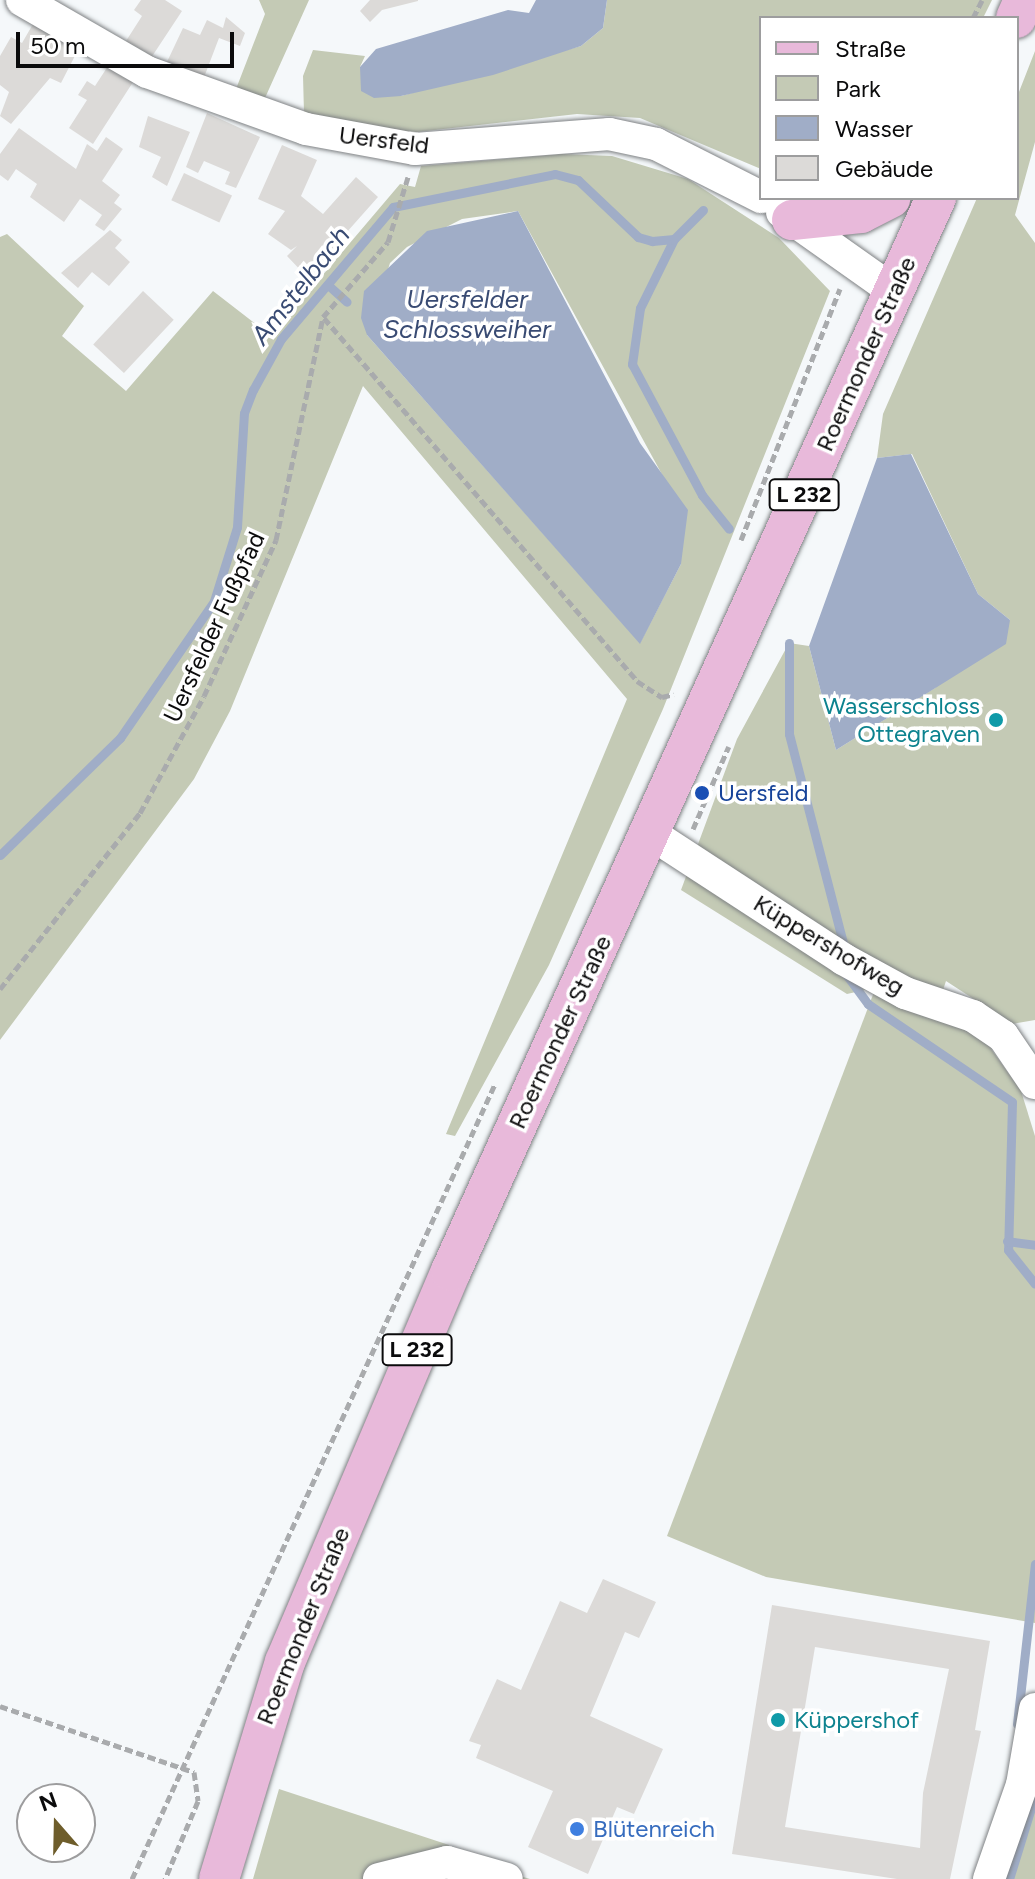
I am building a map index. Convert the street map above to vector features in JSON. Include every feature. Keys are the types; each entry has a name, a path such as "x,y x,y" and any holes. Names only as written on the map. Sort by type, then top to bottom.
{"main road":[{"path":"772,205 861,213 886,200"},
{"name":"Roermonder Straße","path":"219,1879 285,1662 451,1271 653,835 935,200"}],"street":[{"name":"Uersfeld","path":"22,0 147,72 306,129 415,149 609,134 656,144 759,198"},
{"name":"Uersfeld","path":"772,205 846,262 895,292"},
{"name":"Küppershofweg","path":"653,835 843,959 905,993 973,1016 1003,1036 1035,1083"},
{"path":"989,1879 1022,1785 1035,1709"},
{"path":"379,1879 447,1862 507,1879"}],"path":[{"name":"Uersfelder Fußpfad","path":"0,989 140,813 250,604 298,458 323,317 388,242 402,206"},
{"path":"739,546 763,471 835,312 846,262"},
{"path":"323,317 637,681 662,697 677,693"},
{"path":"671,707 683,680"},
{"path":"132,1879 499,1077"},
{"path":"0,1706 184,1763 201,1787 165,1879"}],"green space":[{"path":"259,0 309,0 265,98 236,89 265,14"},
{"path":"607,0 992,0 984,16 759,16 759,168 640,118 577,114 408,133 304,113 303,76 313,50 365,56 360,67 401,96 581,46 603,28"},
{"path":"1035,51 1035,142 1015,215 1035,243 1035,1020 1012,1024 946,981 936,1011 873,988 847,994 681,890 737,739 789,643 809,646 836,750 935,688 1010,620 978,594 912,454 877,458 883,414 976,200 1019,200 1019,92"},
{"path":"562,154 612,156 688,179 779,238 830,291 663,709 549,965 455,1136 446,1134 627,699 363,386 230,711 194,779 0,1040 0,237 7,234 84,306 62,336 126,391 213,291 271,336 400,184 415,187 421,166","holes":["518,211 676,500 681,564 640,643 367,335 390,263 407,247 462,219"]},
{"path":"874,992 955,1021 987,1043 1021,1091 1035,1136 1035,1623 766,1577 667,1536"},
{"path":"1035,1788 1035,1879 1000,1879"},
{"path":"279,1789 449,1845 449,1854 530,1879 253,1879"}],"water":[{"path":"536,0 607,0 603,28 581,46 493,75 401,96 374,98 361,91 360,67 376,49 508,10 529,13"},
{"name":"Uersfelder Schlossweiher","path":"518,211 640,443 688,510 681,564 640,644 367,335 361,318 364,291 427,231"},
{"path":"911,454 978,594 1010,620 1006,644 836,750 809,646 877,458"}],"building":[{"path":"141,0 165,0 182,11 151,58 126,41 142,16 134,10"},
{"path":"370,0 418,1 382,10 370,22 360,11"},
{"path":"226,17 245,33 240,46 219,38 203,80 166,64 183,28 200,35 207,20 223,28"},
{"path":"33,24 78,50 61,83 50,78 11,124 0,116 9,92 0,85 0,56 11,37 22,43"},
{"path":"110,63 135,79 93,144 69,128 87,100 78,95 87,81 95,86"},
{"path":"207,113 260,137 236,188 225,184 230,172 204,161 198,173 186,167"},
{"path":"148,116 190,132 167,186 152,177 161,157 139,147"},
{"path":"19,128 76,169 87,144 97,151 106,137 123,149 102,181 120,195 114,203 122,209 104,231 95,225 102,215 80,199 64,222 30,197 37,184 16,169 8,181 0,175 0,154"},
{"path":"282,145 317,160 301,196 323,214 356,177 378,197 307,277 287,256 297,246 291,250 268,234 285,211 258,199"},
{"path":"184,173 232,195 219,223 171,200"},
{"path":"110,230 122,240 115,248 130,262 109,286 92,272 78,288 61,273"},
{"path":"143,291 174,320 124,373 93,344"},
{"path":"603,1579 656,1602 639,1638 625,1632 590,1716 663,1749 634,1814 617,1807 588,1874 528,1847 553,1791 476,1758 481,1745 469,1741 497,1679 521,1690 560,1601 587,1613"},
{"path":"772,1605 990,1641 975,1730 981,1731 950,1879 897,1879 732,1854","holes":["815,1647 949,1669 923,1793 920,1848 785,1827"]}],"waterway":[{"name":"Amstelbach","path":"0,855 120,738 214,601 237,527 244,413 253,390 281,339 393,207 555,174 578,180 638,237 652,241 674,239 703,210"},
{"path":"674,239 640,308 632,364 702,495 729,529"},
{"path":"328,285 347,302"},
{"path":"789,643 789,734 844,946"},
{"path":"843,970 868,1004 1012,1102 1008,1250 1035,1284"},
{"path":"1007,1241 1035,1245"},
{"path":"1017,1724 1035,1564"},
{"path":"1009,1879 1034,1798"}],"place":[{"name":"Wasserschloss Ottegraven","path":"996,720"},
{"name":"Uersfeld","path":"702,793"},
{"name":"Küppershof","path":"778,1720"},
{"name":"Blütenreich","path":"577,1829"}]}
